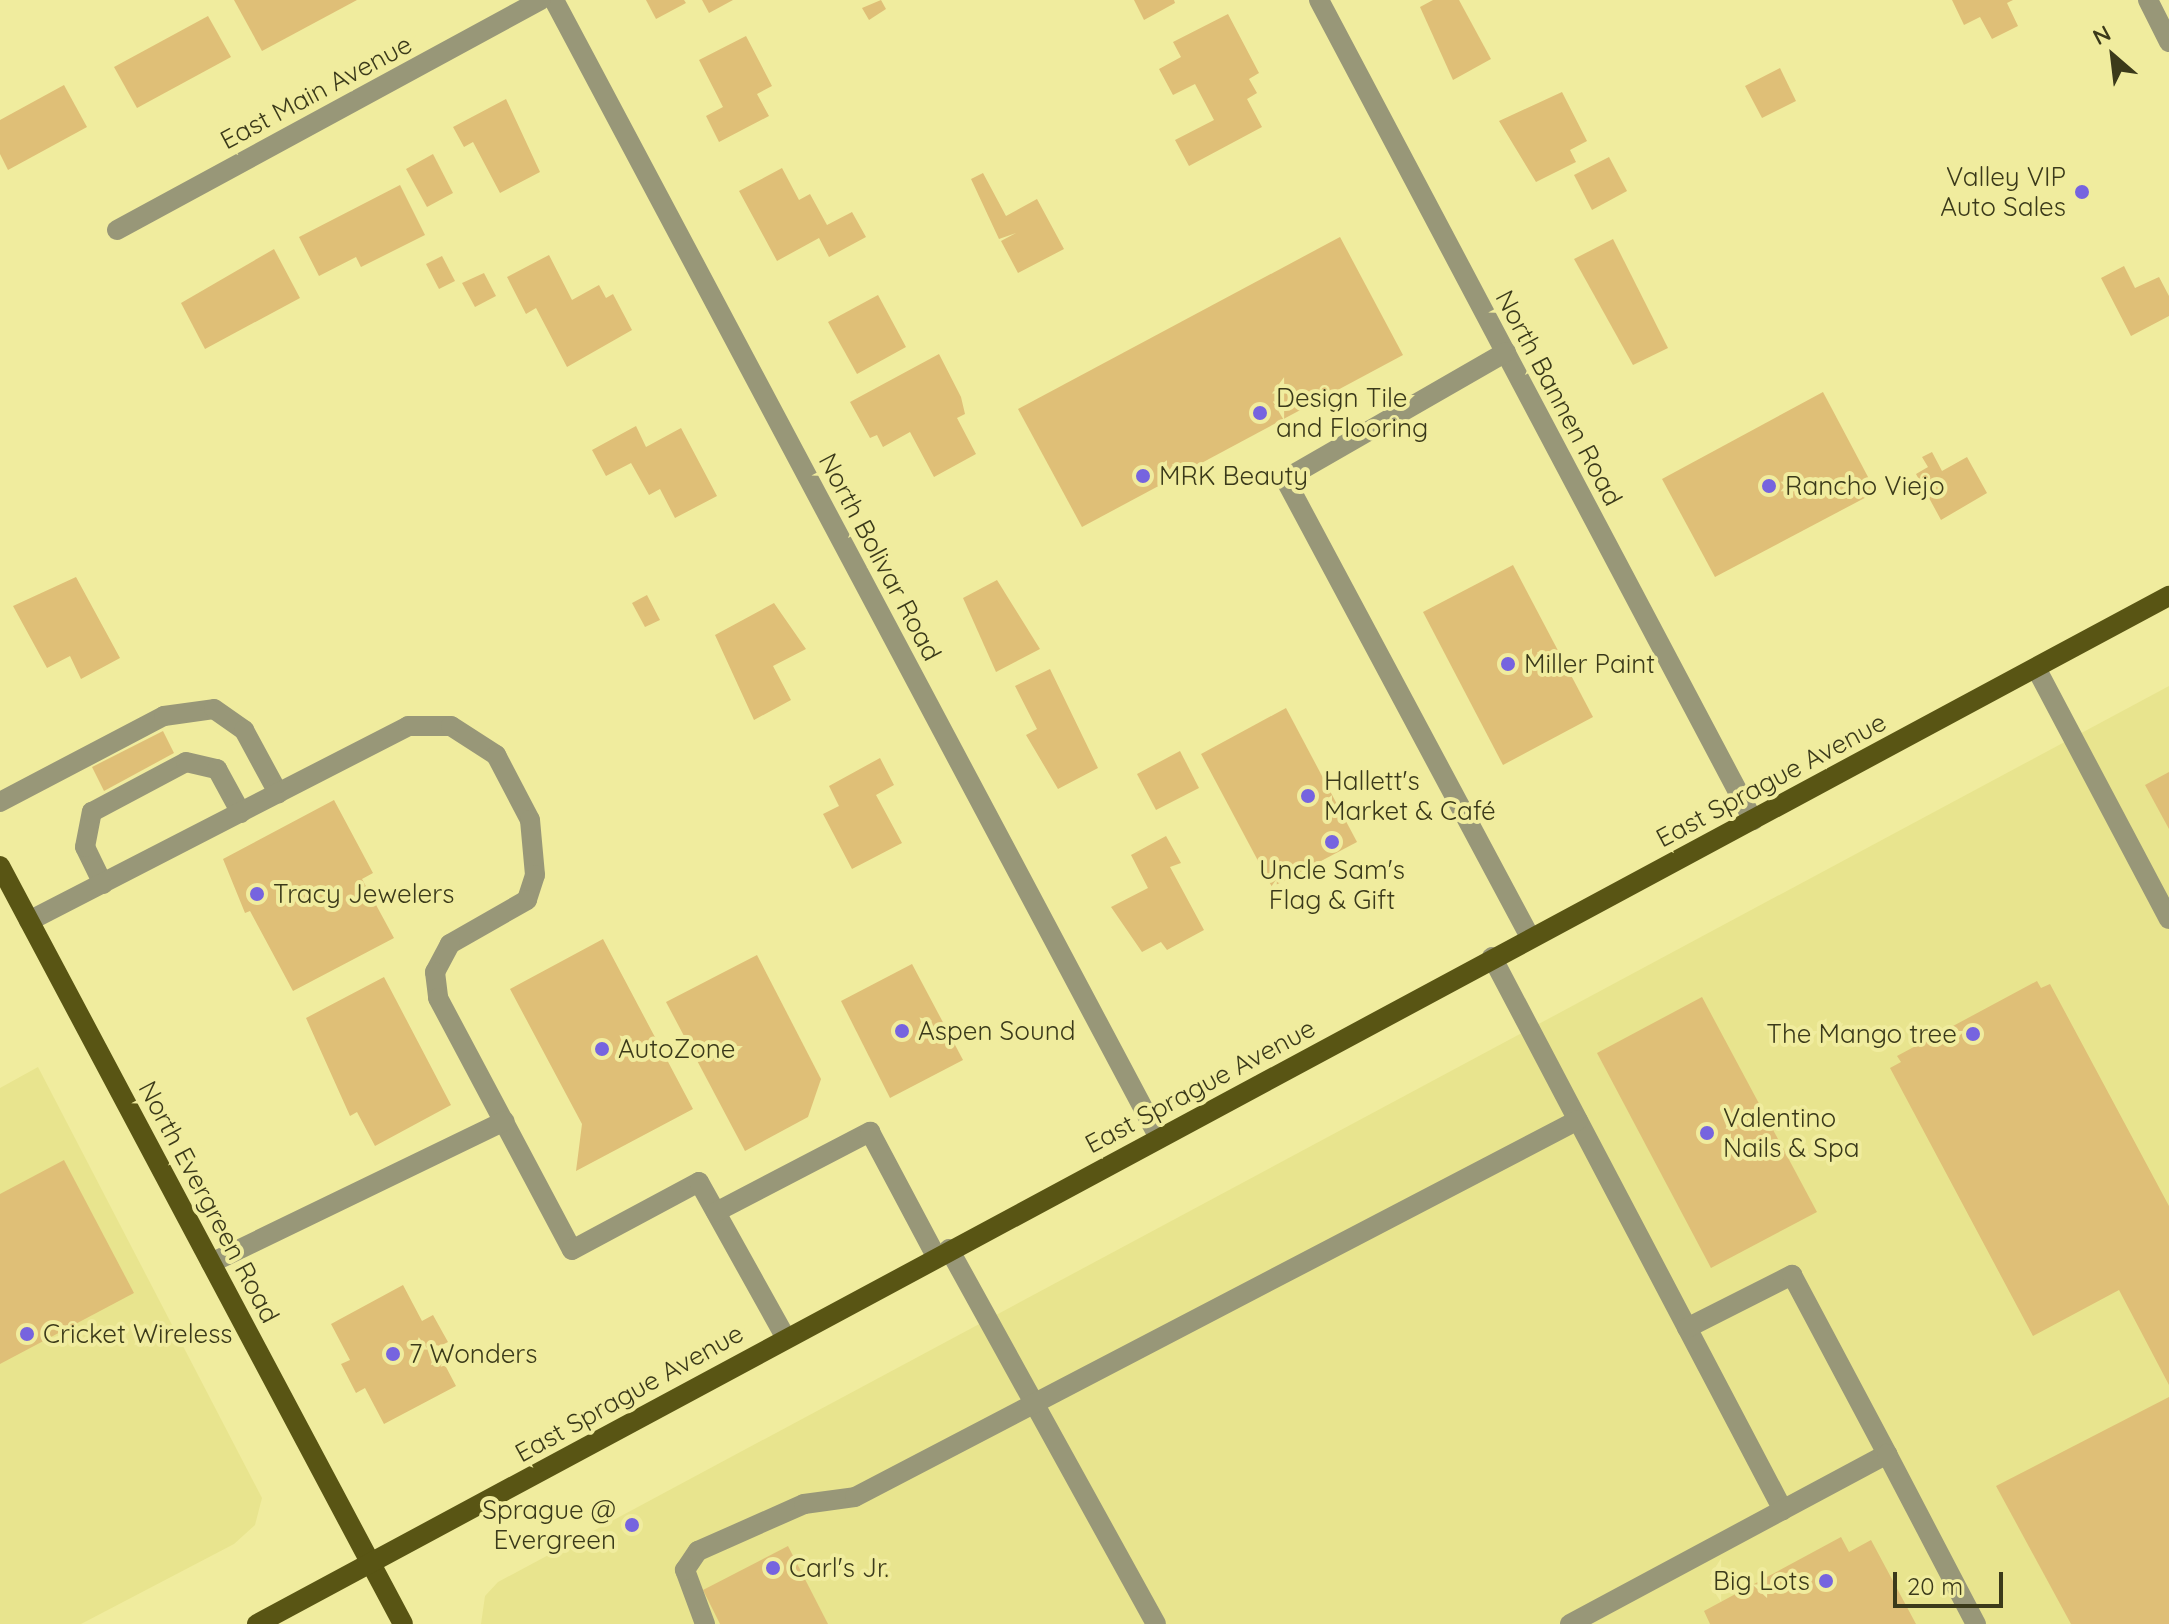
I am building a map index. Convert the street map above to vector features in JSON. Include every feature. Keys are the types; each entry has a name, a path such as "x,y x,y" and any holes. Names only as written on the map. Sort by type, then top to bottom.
{"main road":[{"name":"East Sprague Avenue","path":"257,1624 942,1252 2169,596"},
{"name":"North Evergreen Road","path":"0,866 403,1624"}],"street":[{"name":"East Main Avenue","path":"117,230 541,0"},
{"name":"North Bolivar Road","path":"554,0 1159,1138"},
{"name":"North Bannen Road","path":"1319,0 1753,820"},
{"path":"2148,0 2169,42"},
{"path":"1506,352 1285,479 1530,937"},
{"path":"2036,668 2169,919"},
{"path":"0,802 164,716 214,709 244,730 278,793"},
{"path":"29,921 408,726 451,726 496,755 530,820 535,875 527,900 450,944 435,972 438,998 572,1250 699,1182 786,1338"},
{"path":"103,884 85,847 92,812 186,762 217,769 241,813"},
{"path":"1492,957 1783,1510"},
{"path":"705,1624 685,1570 698,1551 804,1504 855,1497 1578,1120"},
{"path":"211,1263 505,1121"},
{"path":"716,1212 870,1132 1034,1404 1156,1624"},
{"path":"1687,1328 1792,1275 1976,1624"},
{"path":"1570,1624 1887,1454"}],"shaded area":[{"path":"2169,686 2169,1624 481,1624 485,1596 498,1582"},
{"path":"38,1067 262,1498 255,1525 234,1544 81,1624 0,1624 0,1088"}],"building":[{"path":"234,0 357,0 262,51"},
{"path":"646,0 684,0 686,3 656,19"},
{"path":"702,0 733,0 709,13"},
{"path":"881,0 886,9 869,20 862,8"},
{"path":"1134,0 1174,0 1175,3 1144,20"},
{"path":"1433,0 1459,0 1491,59 1453,80 1420,7"},
{"path":"1952,0 2013,0 2007,3 2018,26 1992,39 1980,17 1964,25"},
{"path":"1228,14 1259,73 1249,79 1257,93 1247,99 1262,127 1189,166 1175,140 1214,120 1195,84 1173,95 1159,69 1181,57 1173,42"},
{"path":"208,16 231,57 137,108 114,67"},
{"path":"746,36 772,86 757,94 769,116 719,142 706,116 723,107 699,60"},
{"path":"1780,68 1796,101 1762,118 1745,86"},
{"path":"64,85 87,127 8,170 0,154 0,120"},
{"path":"1562,92 1587,141 1570,150 1576,162 1536,182 1499,121"},
{"path":"506,99 540,172 500,193 473,142 464,147 453,127"},
{"path":"433,154 453,193 427,207 406,169"},
{"path":"1609,157 1627,191 1592,210 1574,175"},
{"path":"782,168 799,200 810,194 827,225 852,212 866,237 829,257 819,238 777,261 739,191"},
{"path":"983,173 1006,216 1037,199 1064,249 1018,273 1001,241 1016,233 999,239 971,179"},
{"path":"400,185 425,235 361,267 356,257 319,276 299,237"},
{"path":"1340,237 1403,355 1082,527 1018,409"},
{"path":"1613,239 1668,348 1633,365 1574,259"},
{"path":"274,249 300,298 205,349 181,303"},
{"path":"549,255 572,300 599,285 606,298 613,294 632,330 567,367 536,308 526,314 507,277"},
{"path":"442,256 455,281 439,289 426,264"},
{"path":"2124,266 2135,288 2159,277 2169,296 2169,316 2131,336 2101,278"},
{"path":"484,273 496,296 475,307 462,283"},
{"path":"878,295 906,347 857,374 828,322"},
{"path":"939,354 961,397 965,414 957,418 976,454 934,477 910,432 883,447 877,435 870,438 850,402"},
{"name":"Rancho Viejo","path":"1823,392 1876,492 1715,577 1662,479"},
{"path":"636,426 646,447 681,428 717,496 675,518 660,489 649,495 631,463 606,476 592,450"},
{"path":"1932,452 1942,471 1967,457 1987,493 1941,520 1916,474 1928,467 1922,457"},
{"name":"Miller Paint","path":"1513,565 1593,717 1503,765 1423,612"},
{"path":"76,577 120,658 81,679 70,656 47,668 13,606"},
{"path":"997,580 1040,649 996,672 963,598"},
{"path":"647,595 660,620 645,627 632,603"},
{"path":"774,603 806,649 773,666 791,700 754,720 715,635"},
{"path":"1050,669 1098,768 1058,789 1026,735 1037,729 1015,686"},
{"path":"1286,708 1357,842 1272,887 1201,754"},
{"path":"163,731 174,753 104,791 92,767"},
{"path":"1180,751 1199,788 1156,810 1137,774"},
{"path":"880,758 894,785 876,795 902,843 852,869 823,814 839,806 829,786"},
{"path":"2169,772 2169,829 2145,785"},
{"path":"334,800 373,873 362,879 394,938 293,991 250,911 245,913 223,859"},
{"path":"1166,836 1181,863 1170,867 1204,930 1167,950 1161,942 1142,952 1111,907 1148,888 1131,855"},
{"name":"AutoZone","path":"603,939 693,1109 576,1171 582,1124 510,989"},
{"path":"757,955 821,1079 808,1117 745,1151 666,1002"},
{"name":"Aspen Sound","path":"912,964 963,1060 890,1098 841,1001"},
{"path":"384,977 451,1105 375,1146 357,1112 350,1116 306,1018"},
{"path":"2037,981 2041,988 2050,984 2169,1206 2169,1385 2119,1290 2033,1336 1890,1068 1901,1062 1897,1056"},
{"name":"Valentino Nails & Spa","path":"1702,997 1817,1212 1711,1268 1597,1053"},
{"path":"64,1160 134,1293 0,1364 0,1194"},
{"name":"7 Wonders","path":"403,1285 422,1321 433,1315 448,1342 436,1348 456,1386 384,1424 365,1388 356,1393 341,1364 350,1360 331,1324"},
{"path":"2169,1397 2169,1624 2071,1624 1996,1486"},
{"name":"Big Lots","path":"1841,1537 1849,1552 1871,1540 1916,1624 1710,1624 1704,1611"},
{"name":"Carl's Jr.","path":"788,1546 828,1624 720,1624 703,1590"}],"place":[{"name":"Valley VIP Auto Sales","path":"2082,192"},
{"name":"Design Tile and Flooring","path":"1260,413"},
{"name":"MRK Beauty","path":"1143,476"},
{"name":"Rancho Viejo","path":"1769,486"},
{"name":"Miller Paint","path":"1508,664"},
{"name":"Hallett's Market & Café","path":"1308,796"},
{"name":"Uncle Sam's Flag & Gift","path":"1332,842"},
{"name":"Tracy Jewelers","path":"257,894"},
{"name":"Aspen Sound","path":"902,1031"},
{"name":"The Mango tree","path":"1973,1034"},
{"name":"AutoZone","path":"602,1049"},
{"name":"Valentino Nails & Spa","path":"1707,1133"},
{"name":"Cricket Wireless","path":"27,1334"},
{"name":"7 Wonders","path":"393,1354"},
{"name":"Sprague @ Evergreen","path":"632,1525"},
{"name":"Carl's Jr.","path":"773,1568"},
{"name":"Big Lots","path":"1826,1581"}]}
